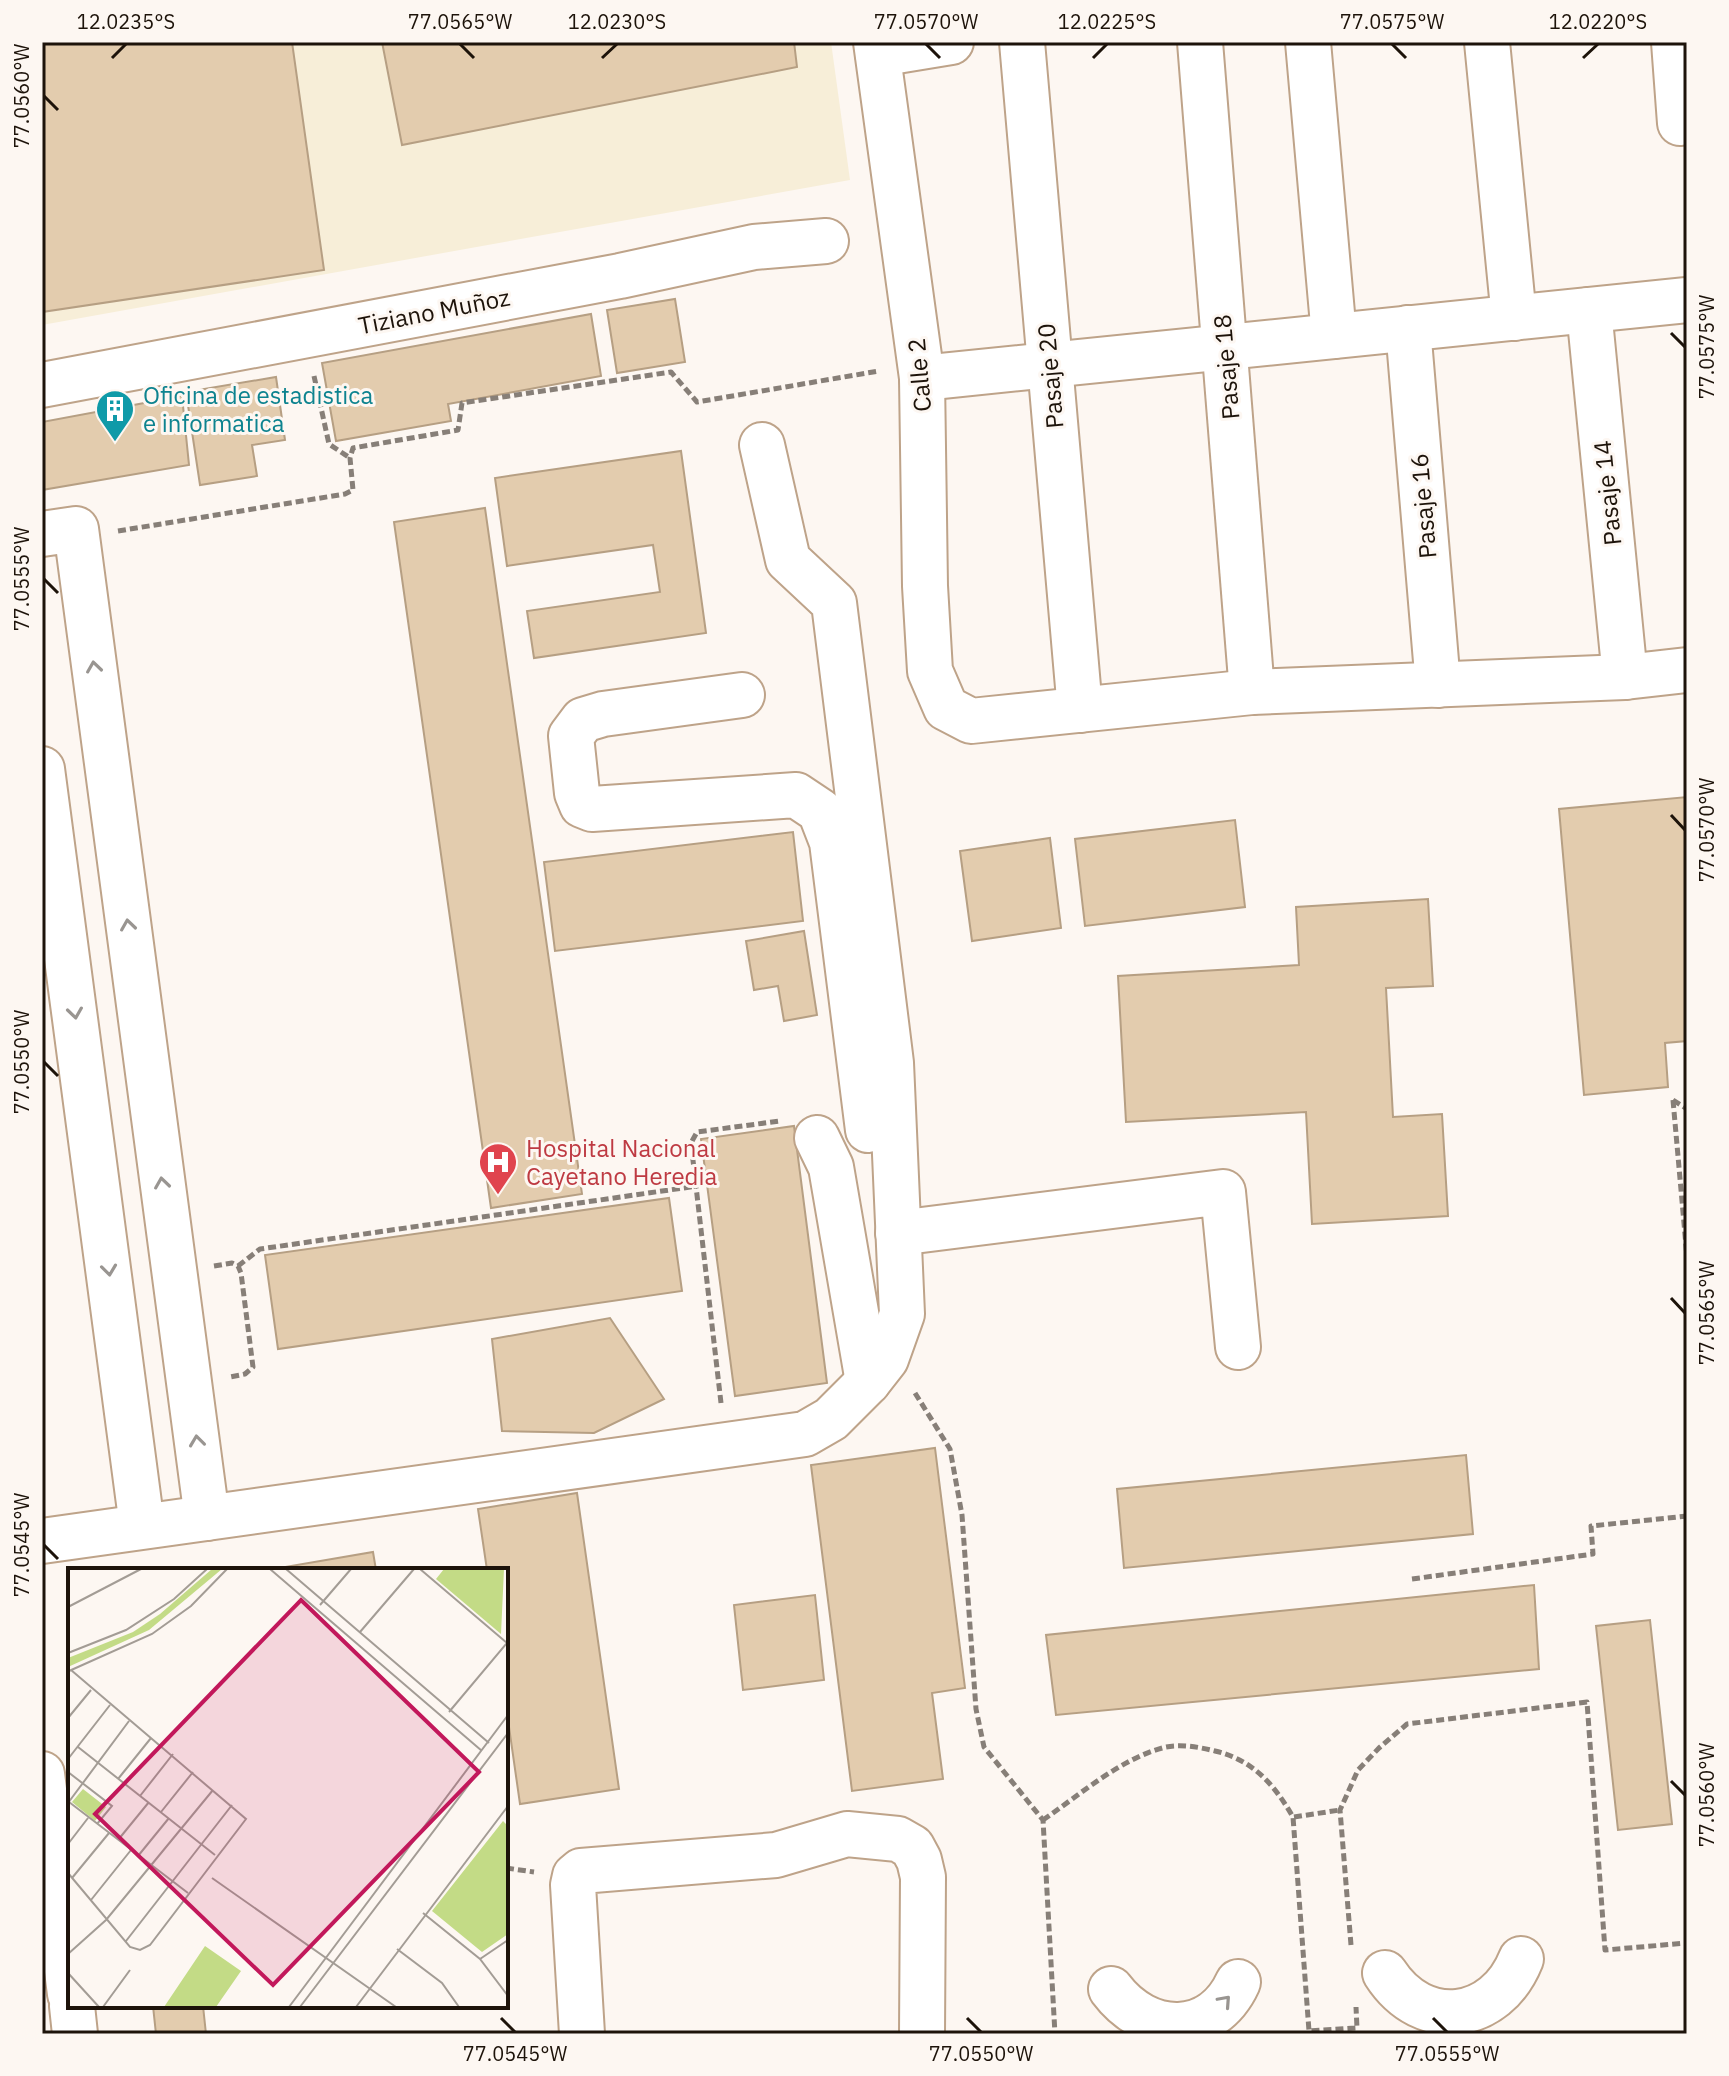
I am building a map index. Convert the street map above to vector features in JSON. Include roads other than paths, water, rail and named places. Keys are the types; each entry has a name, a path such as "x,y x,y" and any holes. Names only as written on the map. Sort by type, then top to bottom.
{"street":[{"path":"877,48 951,42"},
{"name":"Pasaje 20","path":"1022,42 1080,710"},
{"name":"Pasaje 18","path":"1200,42 1252,692"},
{"path":"1308,42 1334,336"},
{"path":"1487,42 1514,318"},
{"path":"1674,42 1680,123 1687,122"},
{"name":"Calle 2","path":"877,48 921,371 925,586 930,671 946,708 971,721 1080,710"},
{"name":"Tiziano Muñoz","path":"42,385 620,276 754,247 826,241"},
{"path":"921,371 1049,366 1687,300"},
{"name":"Pasaje 14","path":"1589,310 1625,677"},
{"name":"Pasaje 16","path":"1408,328 1438,685"},
{"path":"42,1541 805,1434 831,1419 877,1370 902,1314 891,1063 834,603 788,560 762,445"},
{"path":"59,536 175,1274 207,1518"},
{"path":"1080,710 1252,692 1625,677 1687,670"},
{"path":"742,695 603,714 583,720 571,736 577,793 582,805 592,809 796,795 820,811 832,842 873,1172 898,1213"},
{"path":"42,769 142,1526"},
{"path":"817,1138 831,1167 877,1370"},
{"path":"898,1213 1223,1192 1238,1347"},
{"path":"42,1774 68,1978"},
{"path":"582,2034 573,1885 575,1876 581,1871 776,1855 847,1834 898,1839 912,1847 919,1860 923,1877 922,2034"},
{"path":"1364,1973 1394,1987 1420,2006 1452,2013 1469,2022 1504,1990 1515,1975 1521,1959"},
{"path":"1111,1989 1131,2011 1144,2019 1184,2029 1221,2008 1238,1982"},
{"path":"72,2008 75,2034"}],"place":[{"name":"Oficina de estadistica e informatica","path":"115,443"},
{"name":"Hospital Nacional Cayetano Heredia","path":"498,1196"}]}
